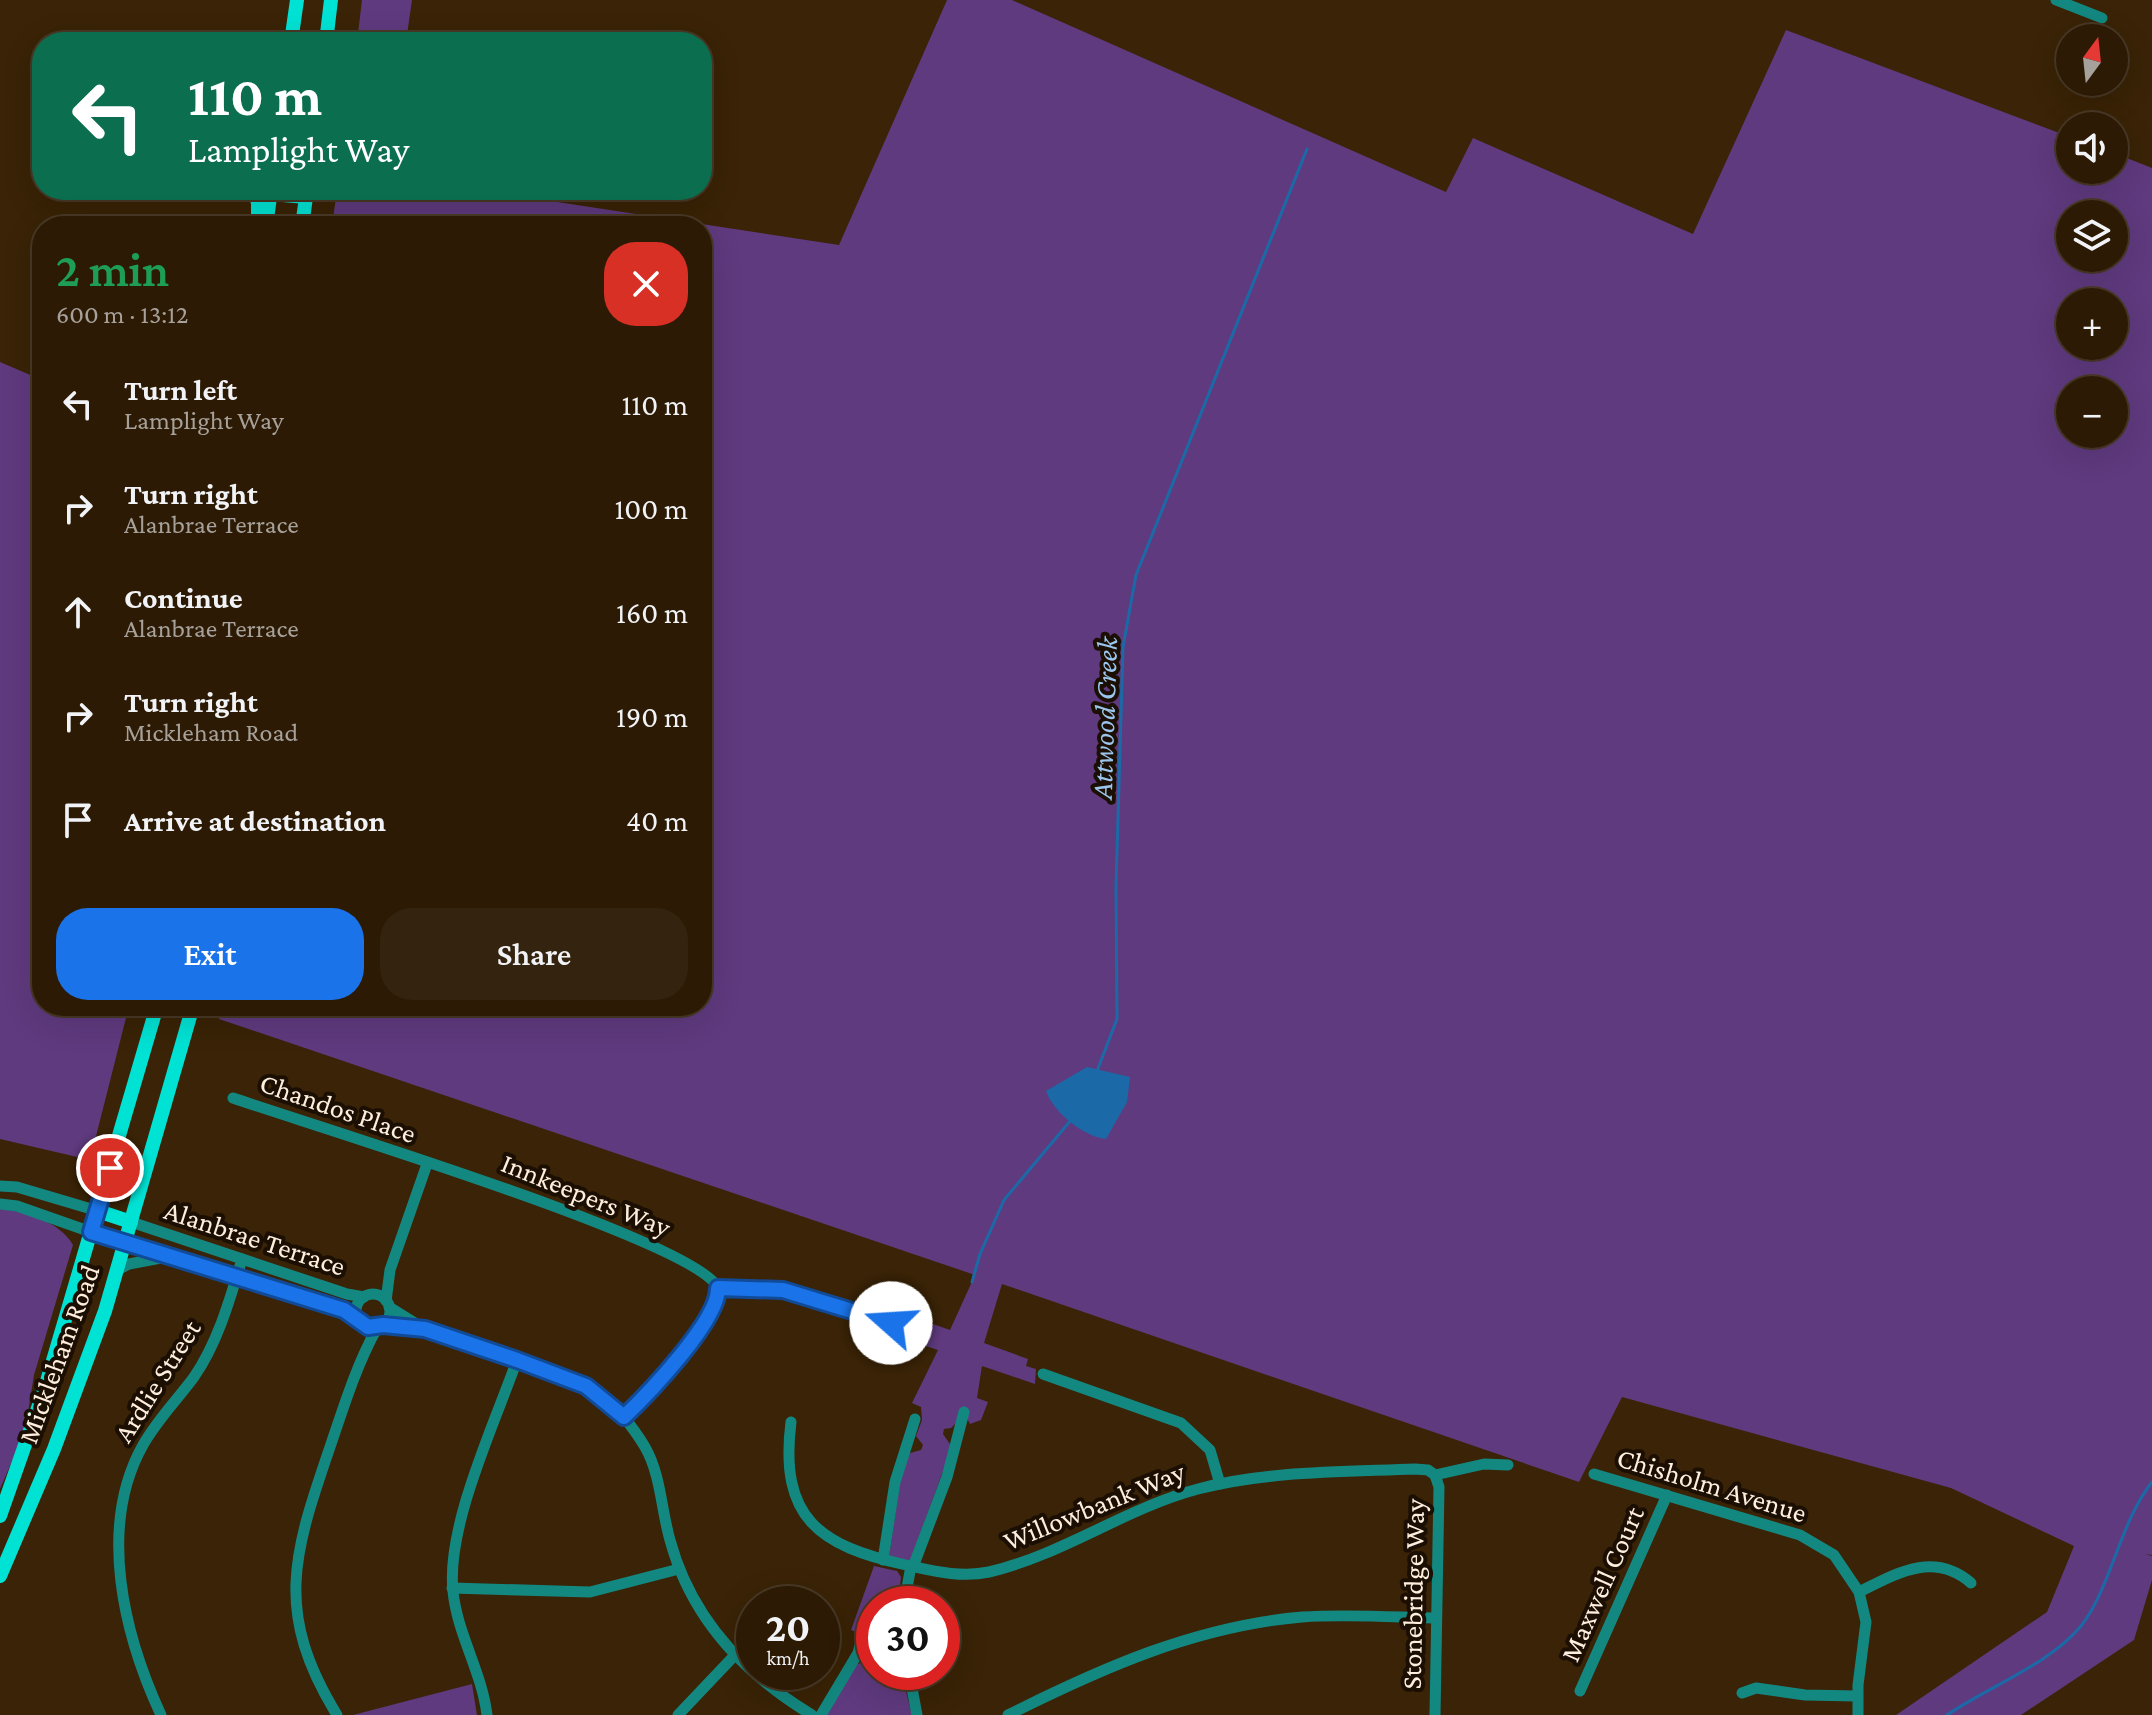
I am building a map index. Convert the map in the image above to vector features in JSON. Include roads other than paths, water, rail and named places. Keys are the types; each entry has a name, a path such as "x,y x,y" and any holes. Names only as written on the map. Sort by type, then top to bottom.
{"main road":[{"path":"292,32 297,0"},
{"path":"327,32 331,0"},
{"name":"Mickleham Road","path":"0,1516 30,1438 154,1016"},
{"name":"Mickleham Road","path":"0,1576 82,1378 126,1241 190,1016"},
{"path":"98,1211 131,1222"},
{"path":"91,1232 126,1241"}],"street":[{"path":"2056,0 2081,5 2102,18"},
{"name":"Chandos Place","path":"233,1098 427,1164"},
{"path":"337,1715 309,1666 296,1609 296,1569 305,1519 361,1357 380,1326 388,1304 390,1270 427,1164"},
{"name":"Innkeepers Way","path":"427,1164 504,1187 637,1238 686,1262 710,1277 718,1288"},
{"path":"0,1186 17,1187 98,1211"},
{"path":"0,1204 17,1206 91,1232"},
{"name":"Alanbrae Terrace","path":"131,1222 347,1294 369,1295 388,1304"},
{"name":"Alanbrae Terrace","path":"126,1241 380,1326"},
{"path":"117,1270 129,1264 174,1257"},
{"name":"Ardlie Street","path":"161,1715 139,1662 127,1611 120,1542 124,1496 146,1440 207,1355 242,1259"},
{"path":"361,1357 357,1305 390,1270"},
{"path":"624,1417 670,1369 693,1338 715,1304 718,1288 783,1290 891,1323"},
{"path":"388,1304 425,1329"},
{"path":"380,1326 425,1329 517,1360 586,1386 624,1417 647,1450 656,1473 679,1569 697,1605 734,1656 766,1685 811,1715"},
{"path":"487,1715 479,1672 460,1625 452,1588 462,1520 517,1360"},
{"path":"1043,1374 1181,1423 1210,1450 1220,1484"},
{"path":"908,1586 912,1566 947,1477 964,1412"},
{"path":"883,1560 895,1482 915,1419"},
{"name":"Willowbank Way","path":"791,1422 788,1465 802,1510 812,1524 842,1547 883,1560 953,1574 991,1571 1172,1497 1220,1484 1405,1469 1422,1469 1435,1475 1484,1464 1508,1465"},
{"name":"Chisholm Avenue","path":"1594,1474 1819,1543 1846,1570 1859,1592 1866,1637 1857,1696 1858,1715"},
{"name":"Stonebridge Way","path":"1435,1475 1439,1487 1435,1715"},
{"name":"Maxwell Court","path":"1580,1691 1667,1495"},
{"path":"1859,1592 1929,1564 1950,1569 1971,1583"},
{"path":"452,1588 590,1592 679,1569"},
{"path":"1008,1715 1118,1662 1229,1628 1322,1616 1436,1618"},
{"path":"678,1715 734,1656"},
{"path":"821,1715 856,1656"},
{"path":"1742,1693 1756,1688 1805,1695 1857,1696"},
{"path":"914,1690 919,1711"}],"water":[{"path":"1087,1067 1130,1077 1127,1102 1106,1139 1088,1134 1070,1122 1055,1107 1046,1091"}],"waterway":[{"name":"Attwood Creek","path":"1097,1071 1117,1019 1116,886 1123,647 1136,575 1307,149"},
{"name":"Attwood Creek","path":"972,1282 980,1254 1004,1200 1071,1120"},
{"name":"Attwood Creek","path":"1947,1715 2053,1652 2081,1626 2100,1593 2131,1517 2152,1482"}]}
